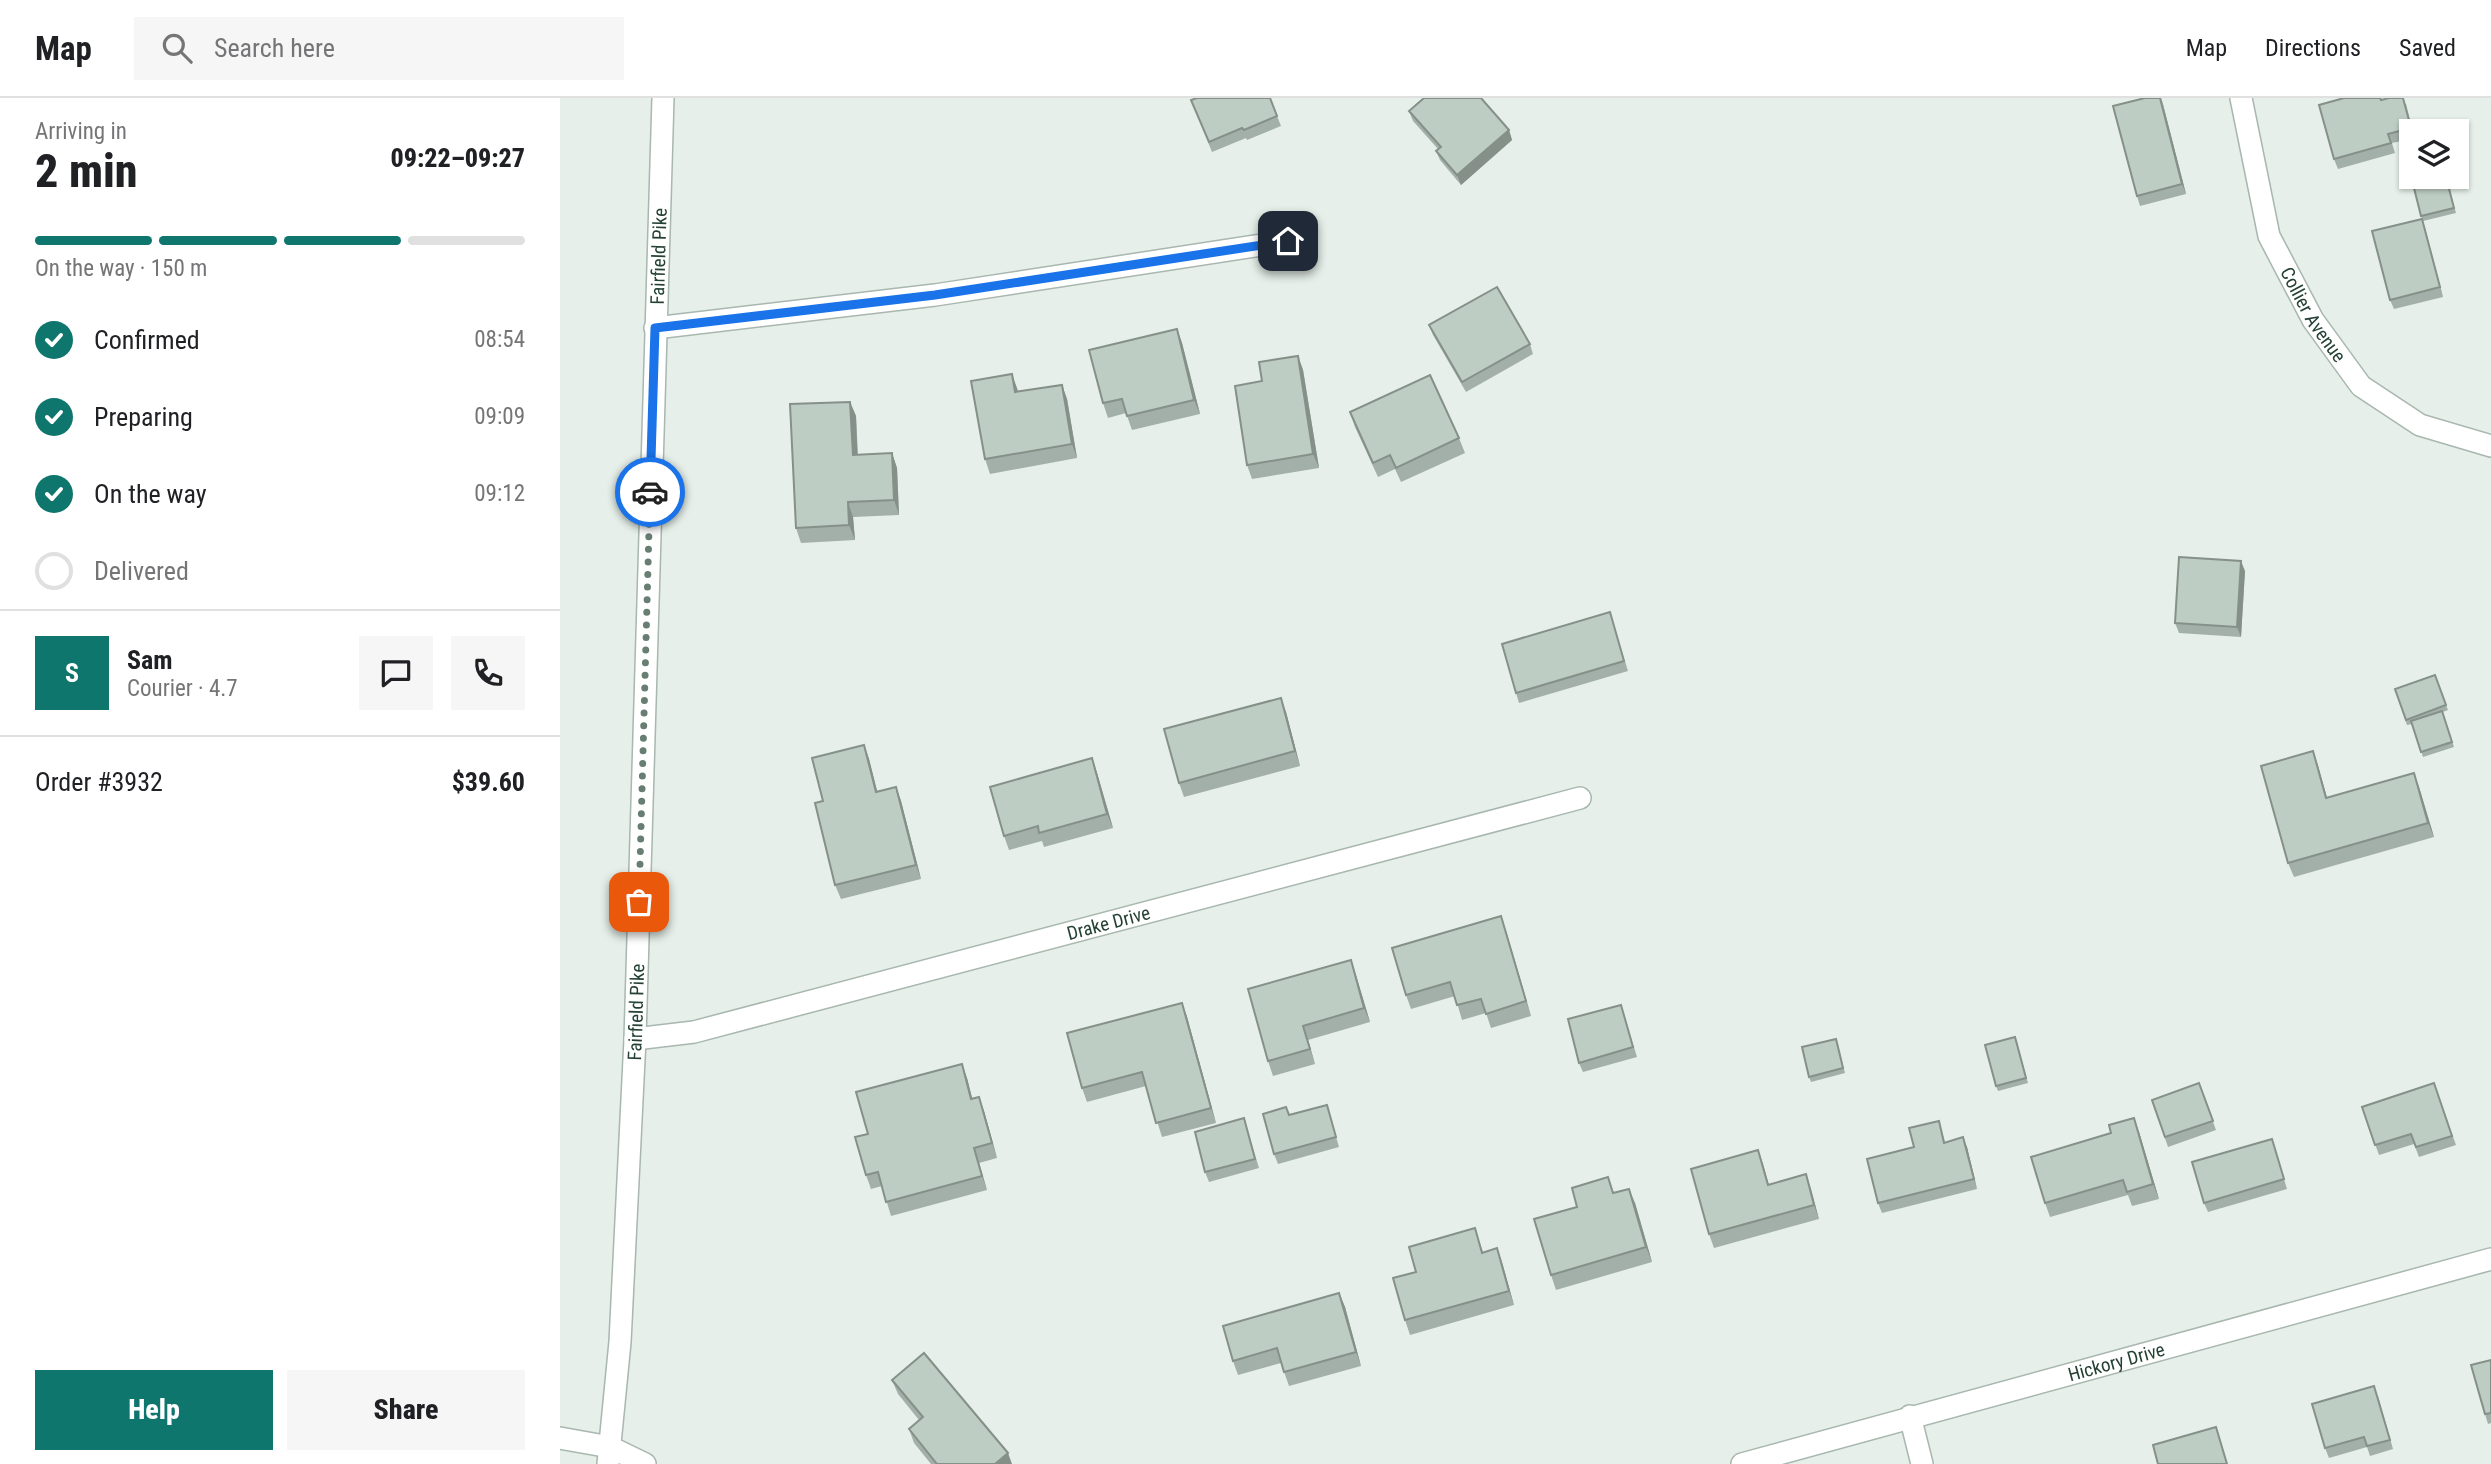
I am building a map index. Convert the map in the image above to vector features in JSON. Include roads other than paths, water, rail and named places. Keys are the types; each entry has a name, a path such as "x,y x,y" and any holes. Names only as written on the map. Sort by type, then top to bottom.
{"street":[{"name":"Fairfield Pike","path":"609,1456 620,1342 635,1039 663,98"},
{"name":"Collier Avenue","path":"2241,98 2269,236 2313,320 2361,386 2420,425 2491,446"},
{"path":"655,328 935,295 1288,241"},
{"name":"Drake Drive","path":"635,1039 694,1032 1580,798"},
{"name":"Hickory Drive","path":"1742,1464 2491,1259"},
{"path":"1910,1416 1922,1464"},
{"path":"560,1438 609,1456 645,1464"}]}
